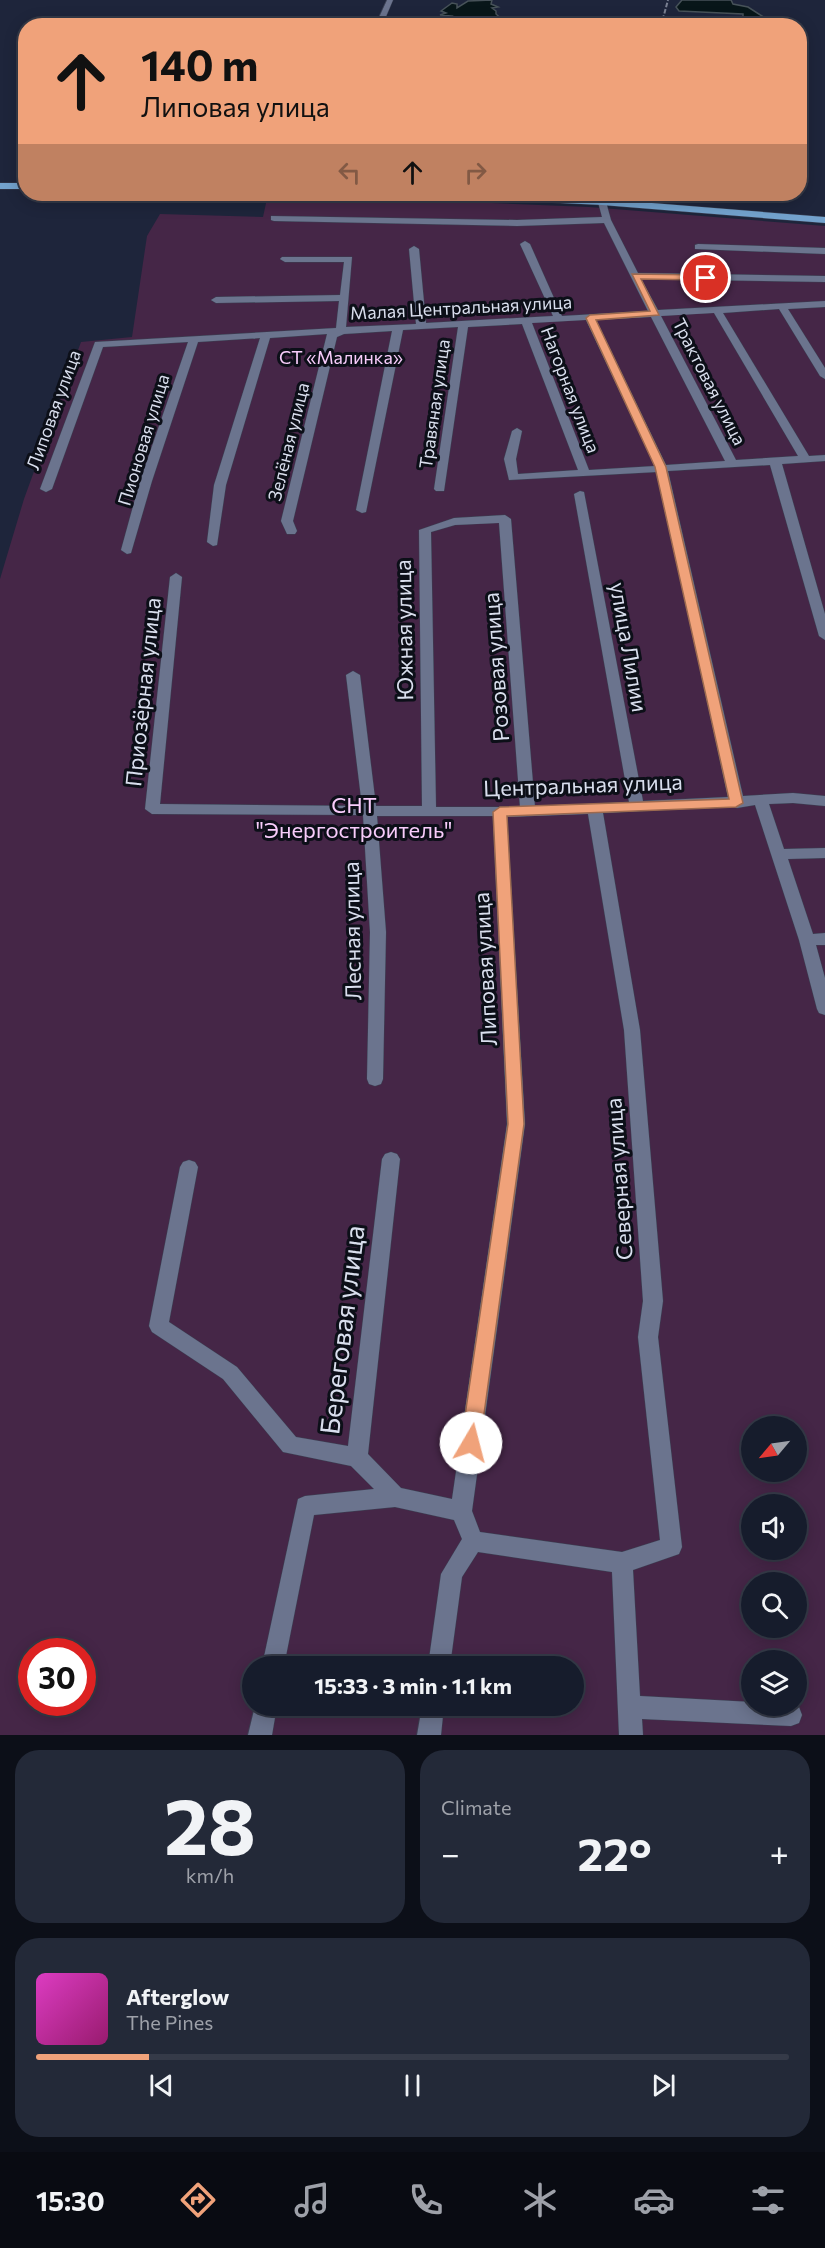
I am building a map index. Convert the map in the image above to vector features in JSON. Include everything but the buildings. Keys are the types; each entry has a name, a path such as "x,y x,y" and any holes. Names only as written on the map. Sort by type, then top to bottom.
{"main road":[{"path":"0,186 18,186"},
{"path":"582,201 825,220"}],"street":[{"path":"382,18 390,0"},
{"name":"Трактовая улица","path":"602,202 607,220 732,463"},
{"path":"274,218 517,223 607,220"},
{"path":"525,244 559,319"},
{"path":"698,247 825,251"},
{"path":"414,249 421,326"},
{"name":"Зелёная улица","path":"285,259 349,260 341,331 332,335 286,521 291,531"},
{"path":"635,276 825,279"},
{"path":"216,300 344,298"},
{"name":"Малая Центральная улица","path":"99,344 825,304"},
{"path":"782,307 825,376"},
{"path":"717,310 805,459"},
{"path":"590,318 660,467 736,803"},
{"name":"Нагорная улица","path":"526,321 584,472"},
{"name":"Травяная улица","path":"440,489 463,324"},
{"path":"362,510 398,328"},
{"path":"213,542 220,485 266,335"},
{"name":"Пионовая улица","path":"128,550 146,481 194,339"},
{"name":"Липовая улица","path":"46,489 99,344"},
{"path":"517,431 510,459 513,478 825,458"},
{"path":"775,461 825,636"},
{"name":"улица Лилии","path":"580,494 637,807"},
{"name":"Южная улица","path":"429,810 426,530 454,522 505,519"},
{"name":"Розовая улица","path":"505,519 528,812"},
{"name":"Приозёрная улица","path":"176,577 152,809 370,812"},
{"name":"Лесная улица","path":"353,675 370,812 378,932 375,1079"},
{"name":"Центральная улица","path":"370,812 429,810 528,812 736,803 793,798 825,801"},
{"path":"760,801 807,940 825,1009"},
{"name":"Северная улица","path":"595,810 632,1030 653,1301 648,1337 671,1547 622,1563"},
{"name":"Липовая улица","path":"461,1511 516,1124 500,812"},
{"path":"779,854 825,853"},
{"path":"807,940 825,939"},
{"name":"Береговая улица","path":"391,1159 357,1457 395,1497"},
{"path":"189,1167 159,1326 230,1373 290,1445 357,1457"},
{"path":"275,1656 305,1506 395,1497 461,1511 473,1540"},
{"path":"473,1540 622,1563 631,1735"},
{"path":"440,1656 452,1574 473,1540"},
{"path":"630,1707 741,1713"},
{"path":"260,1735 264,1716"},
{"path":"429,1735 432,1716"}],"green space":[{"path":"266,201 441,201 589,207 825,226 825,1735 0,1735 0,579 24,499 81,342 132,337 147,236 160,214 263,217"}],"shaded area":[{"path":"492,0 491,4 498,7 492,8 500,18 450,18 452,16 440,15 446,13 441,11 452,3 457,4 457,8 468,1"},
{"path":"682,0 731,0 733,4 748,7 762,16 743,18 743,14 679,11 676,7"}],"railway":[{"path":"663,18 668,0"}],"route":[{"path":"471,1443 516,1124 500,812 736,803 660,467 590,318 656,313 635,276 706,278"}],"park label":[{"name":"CТ «Малинка»","path":"341,358"},
{"name":"СНТ \"Энергостроитель\"","path":"354,818"}]}
